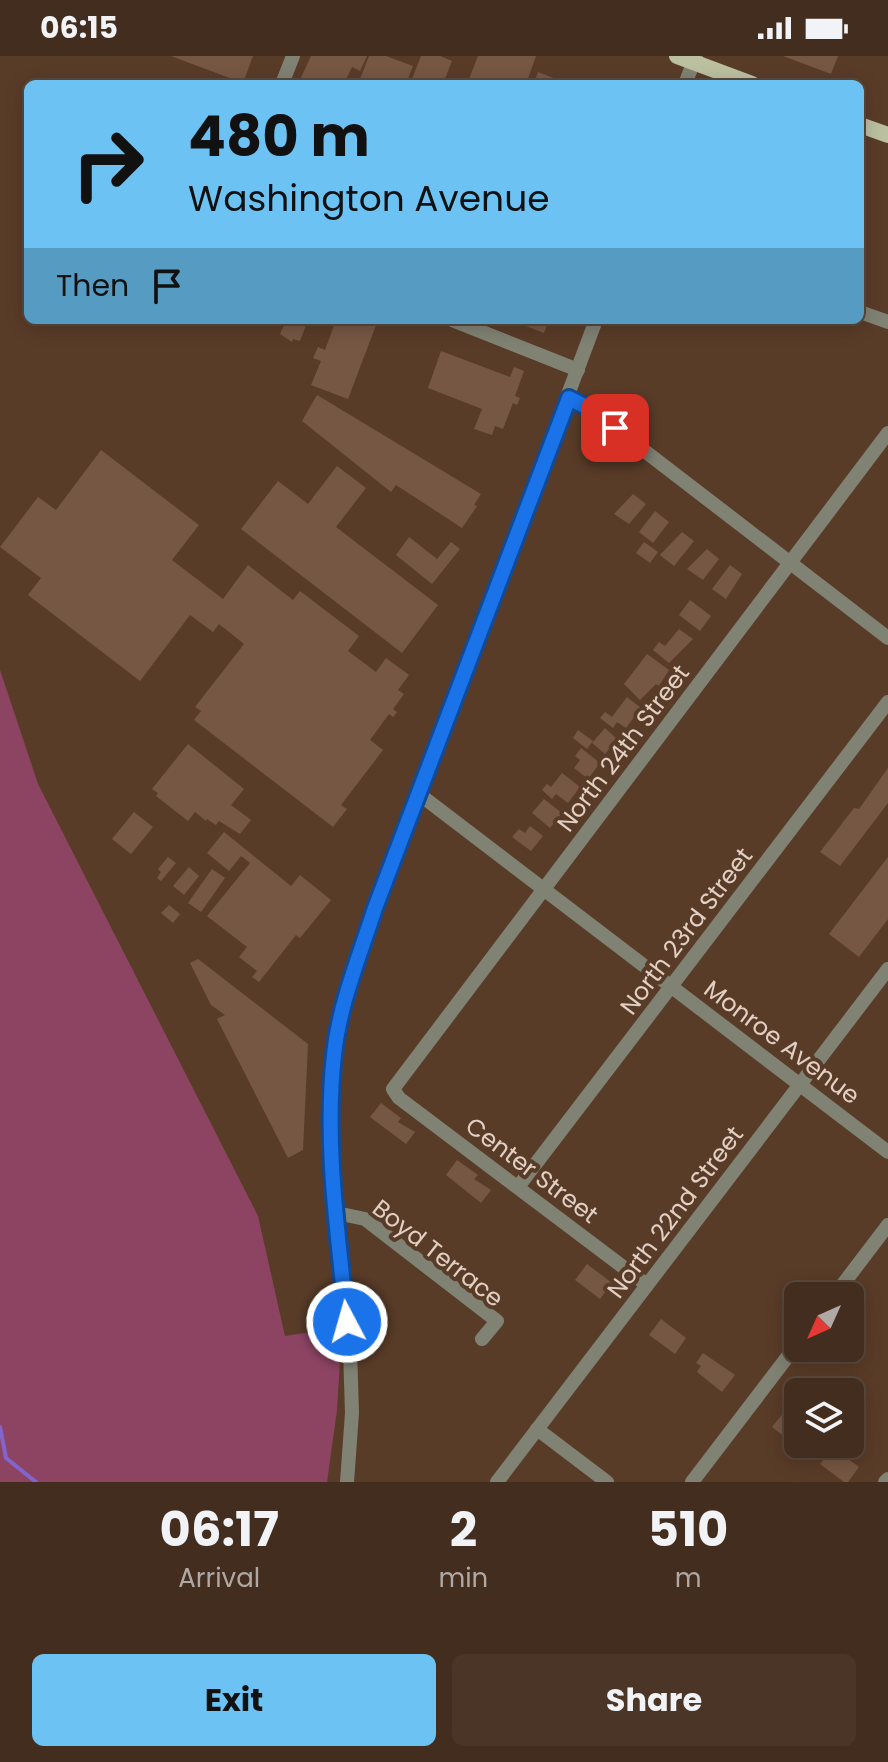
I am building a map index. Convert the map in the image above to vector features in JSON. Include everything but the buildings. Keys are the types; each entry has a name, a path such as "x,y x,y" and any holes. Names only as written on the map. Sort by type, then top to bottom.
{"main road":[{"path":"689,58 742,80"},
{"path":"864,126 888,135"}],"street":[{"path":"284,80 293,56"},
{"path":"686,80 689,58"},
{"path":"864,313 888,322"},
{"path":"462,324 578,370"},
{"path":"347,1482 352,1413 351,1362 329,1136 338,1032 375,908 595,324"},
{"path":"569,398 590,409 888,638"},
{"name":"North 24th Street","path":"393,1089 888,433"},
{"name":"North 23rd Street","path":"518,1187 888,702"},
{"name":"Monroe Avenue","path":"419,794 888,1152"},
{"name":"North 22nd Street","path":"497,1482 888,969"},
{"name":"Center Street","path":"393,1089 399,1098 647,1285"},
{"name":"Boyd Terrace","path":"336,1216 355,1216 374,1225 497,1321 482,1339"},
{"path":"845,1282 888,1225"},
{"path":"692,1482 784,1361"},
{"path":"537,1429 607,1482"}],"shaded area":[{"path":"0,670 38,784 258,1216 285,1336 342,1327 337,1410 327,1482 0,1482"}],"waterway":[{"path":"0,1427 6,1458 36,1482"}],"route":[{"path":"347,1322 329,1136 334,1054 352,980 375,908 569,398 615,428"}]}
